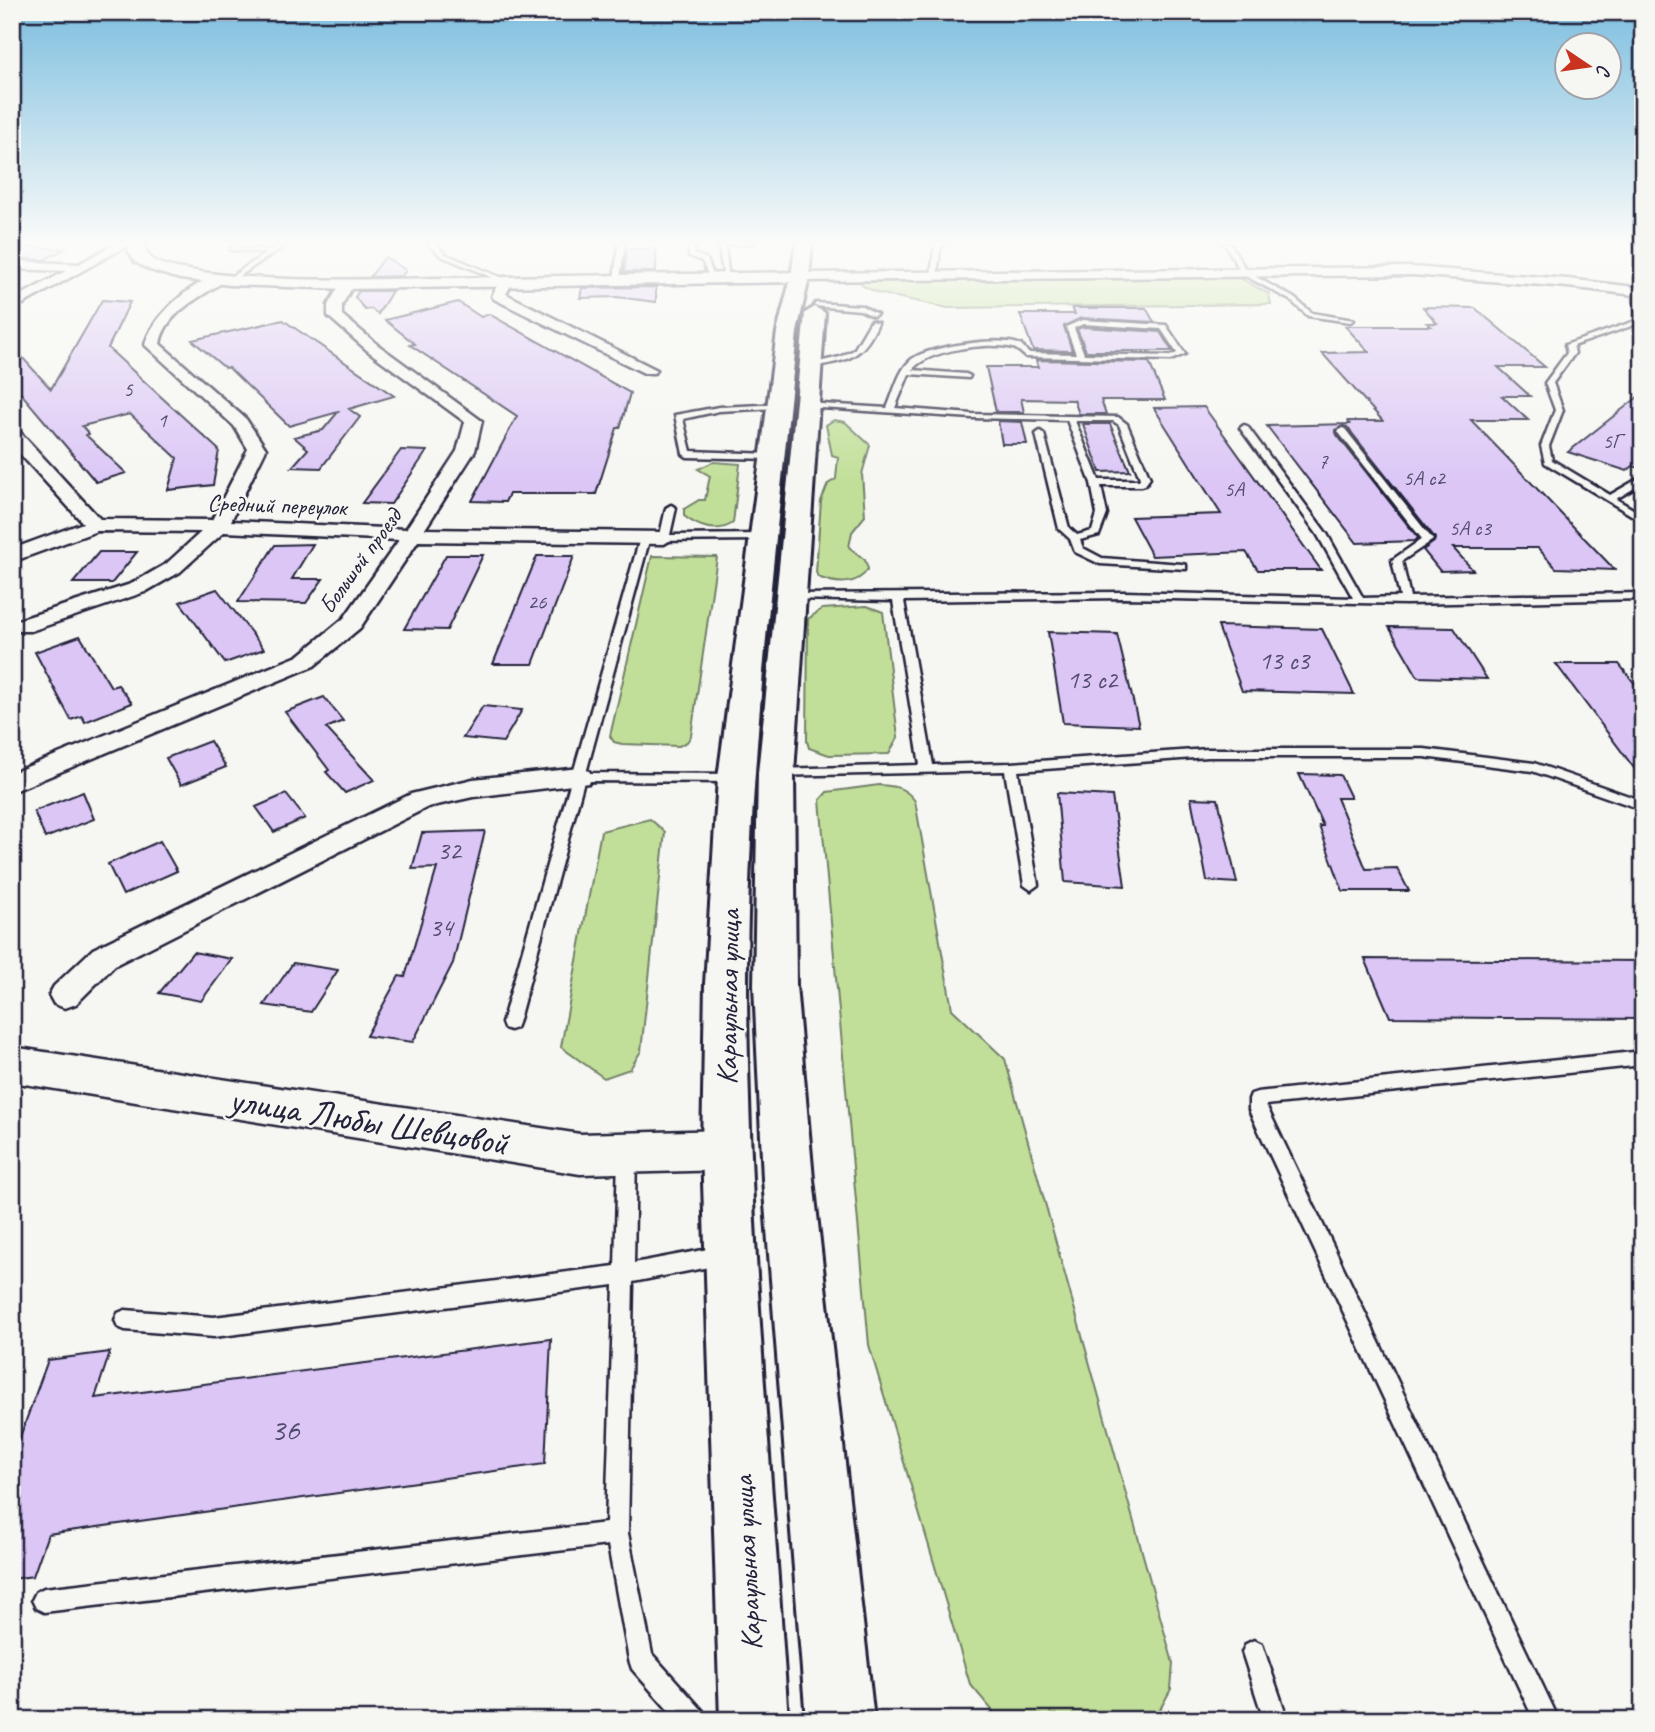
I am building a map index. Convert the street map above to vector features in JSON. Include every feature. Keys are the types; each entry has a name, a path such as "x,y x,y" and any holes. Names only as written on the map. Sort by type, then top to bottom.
{"main road":[{"name":"Караульная улица","path":"754,1720 726,1150 726,984 756,776 789,596 802,470 798,392 808,323"},
{"name":"Караульная улица","path":"798,392 772,457 762,537 756,776 775,985 787,1165 840,1720"}],"street":[{"path":"23,626 138,588 173,568 219,526 257,449 240,423 152,345 152,334 158,323"},
{"name":"Большой проезд","path":"12,783 306,662 352,623 466,451 474,421 373,348 343,323"},
{"path":"553,323 649,370"},
{"path":"12,434 95,526"},
{"name":"Средний переулок","path":"12,556 95,526 219,526 412,536 654,538"},
{"path":"65,995 104,957 420,800 473,788 580,777"},
{"name":"улица Любы Шевцовой","path":"12,1064 580,1154 726,1150"}],"lane":[{"path":"772,457 687,454 678,416 798,392 852,357 868,340 874,323"},
{"path":"1080,323 1070,327 1081,356"},
{"path":"890,410 914,362 922,356 967,346 1019,347 1026,355 1171,358 1181,354 1163,327 1095,323"},
{"path":"1638,323 1569,345 1571,353 1549,383 1559,410 1545,446 1548,461 1643,519"},
{"path":"908,372 966,376"},
{"path":"798,392 890,410 972,416 1109,418 1120,421 1144,478 1142,483 1128,485 1096,483"},
{"path":"1070,418 1096,483 1102,514 1096,533 1075,538"},
{"path":"1244,428 1322,534 1360,601"},
{"path":"1342,431 1427,540 1397,561 1406,601"},
{"path":"1040,434 1064,529 1075,538 1079,550 1100,561 1182,567"},
{"path":"1609,499 1643,479"},
{"path":"510,1023 580,777 654,538 671,508"},
{"path":"654,538 762,537"},
{"path":"789,596 1124,596 1360,601 1643,596"},
{"path":"898,598 927,768"},
{"path":"580,777 756,776 1011,766 1208,753 1424,753 1534,767 1643,806"},
{"path":"1011,766 1031,885"},
{"path":"1547,1720 1258,1111 1257,1099 1643,1058"},
{"path":"627,1153 618,1533 642,1660 694,1720"},
{"path":"125,1320 214,1326 624,1274 732,1253"},
{"path":"44,1600 618,1533"},
{"path":"1254,1652 1276,1720"}],"green space":[{"path":"834,420 845,422 870,445 862,474 865,516 852,532 849,547 865,560 868,569 858,579 845,582 818,577 816,572 821,501 828,484 836,479 838,457 832,455 826,425"},
{"path":"713,462 740,464 733,523 714,529 701,526 684,516 684,509 699,500 705,500 710,476 698,469"},
{"path":"652,556 717,557 691,736 679,746 622,744 614,742 610,736"},
{"path":"867,606 883,612 898,737 889,754 829,755 809,748 807,741 808,619 822,609"},
{"path":"879,785 899,788 915,801 952,1009 1005,1059 1173,1663 1171,1689 1158,1713 1119,1720 1008,1720 997,1716 970,1684 869,1345 820,800 827,792"},
{"path":"650,819 665,832 641,1051 630,1069 604,1078 561,1047 601,831"}],"building":[{"path":"89,323 120,323 108,348 219,450 213,485 168,490 177,458 130,414 82,426 89,434 86,435 126,473 96,482 20,392 12,394 12,346 51,389"},
{"path":"270,323 287,323 394,396 349,409 360,417 321,468 292,467 308,449 294,437 323,430 338,412 289,426 228,367 225,368 192,340"},
{"path":"389,323 505,323 630,393 596,494 509,494 505,502 472,501 517,416 410,345 415,344"},
{"path":"1023,323 1071,323 1064,326 1072,351 1033,350"},
{"path":"1427,323 1493,323 1545,367 1498,367 1530,396 1502,396 1528,420 1471,420 1615,570 1556,568 1538,548 1453,548 1473,570 1440,571 1423,550 1434,542 1435,538 1347,427 1343,426 1335,430 1337,435 1418,538 1415,541 1357,543 1267,426 1383,421 1322,353 1369,352 1345,326 1431,326"},
{"path":"1083,327 1160,332 1172,351 1086,351 1077,329"},
{"path":"1036,360 1149,362 1165,400 1101,400 1106,414 1079,414 1074,400 1021,399 1024,412 996,412 986,367 1038,367"},
{"path":"1643,393 1643,469 1633,466 1627,471 1568,452"},
{"path":"1204,407 1321,570 1258,570 1246,552 1152,556 1131,517 1221,514 1154,408"},
{"path":"998,421 1022,422 1027,444 1002,444"},
{"path":"1083,424 1110,424 1130,471 1100,472"},
{"path":"401,450 427,451 391,504 362,503"},
{"path":"313,544 292,579 323,579 306,603 238,602 275,545"},
{"path":"99,552 137,552 112,583 73,583"},
{"path":"446,555 483,555 447,630 404,629"},
{"path":"537,556 574,556 533,664 493,664"},
{"path":"217,589 264,649 225,663 180,602"},
{"path":"1218,626 1322,629 1354,694 1242,691"},
{"path":"1389,627 1454,628 1487,679 1418,677"},
{"path":"1048,632 1117,634 1139,726 1063,723"},
{"path":"80,636 111,687 118,685 132,703 85,722 82,716 71,720 35,652"},
{"path":"1556,664 1619,664 1643,694 1643,780"},
{"path":"324,697 343,721 326,728 374,780 345,793 326,772 329,770 285,712"},
{"path":"483,706 522,710 503,742 463,738"},
{"path":"210,741 226,767 181,785 166,758"},
{"path":"1299,774 1340,775 1351,798 1337,798 1366,869 1397,868 1409,891 1343,891 1319,826 1323,826"},
{"path":"83,792 94,819 45,838 34,811"},
{"path":"1057,793 1112,796 1125,886 1065,882"},
{"path":"286,794 305,818 274,832 256,807"},
{"path":"1191,798 1218,799 1237,883 1207,881"},
{"path":"485,831 453,963 413,1042 366,1036 399,976 405,977 437,868 412,869 422,833"},
{"path":"160,841 177,871 123,895 108,864"},
{"path":"193,952 232,959 201,1001 159,993"},
{"path":"1365,959 1643,961 1643,1019 1390,1017"},
{"path":"293,963 338,970 311,1012 264,1005"},
{"path":"551,1339 545,1464 48,1534 33,1576 12,1579 12,1459 48,1360 110,1352 95,1398"}]}
